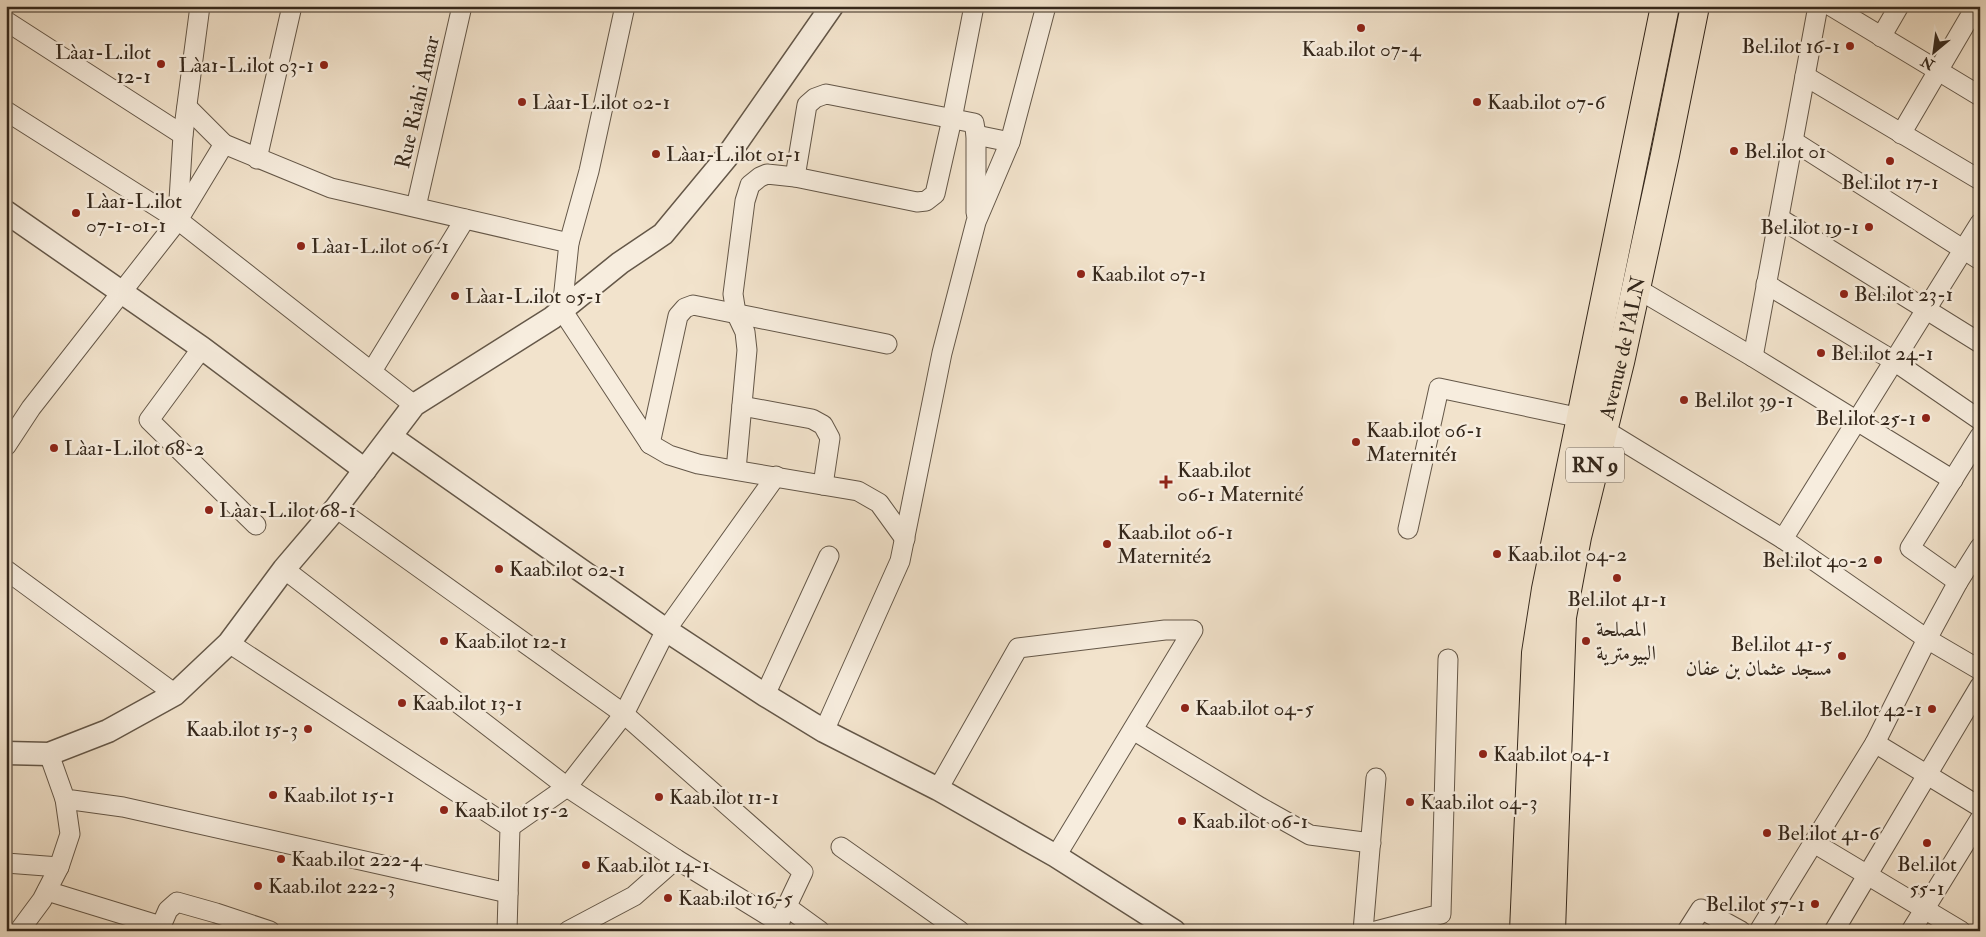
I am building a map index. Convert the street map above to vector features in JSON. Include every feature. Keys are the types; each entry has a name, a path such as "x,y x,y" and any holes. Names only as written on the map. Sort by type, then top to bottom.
{"main road":[{"path":"1524,931 1536,653 1546,589 1592,424 1665,6"},
{"name":"Avenue de l'ALN","path":"1551,931 1562,617 1577,538 1592,424 1636,288 1695,6"}],"street":[{"path":"178,220 183,135 200,6"},
{"path":"257,159 292,6"},
{"name":"Rue Riahi Amar","path":"416,207 462,6"},
{"path":"624,6 589,171 569,243 562,310 650,444 669,455 698,464 858,491 880,503 905,539"},
{"path":"6,753 48,754 108,731 175,694 229,642 284,569 366,470 414,405 544,323 620,263 664,234 726,158 832,6"},
{"path":"736,470 747,350 746,332 736,313 733,294 745,201 750,185 767,174 795,176 917,202 926,201 935,194 974,6"},
{"path":"824,731 900,561 942,353 976,222 1010,142 1046,6"},
{"path":"1753,357 1818,6"},
{"path":"1831,6 1980,96"},
{"path":"1881,37 1899,6"},
{"path":"1901,134 1976,6"},
{"path":"6,21 183,135"},
{"path":"1805,76 1980,180"},
{"path":"795,176 807,105 815,98 826,94 974,123 976,135 976,222"},
{"path":"187,107 224,144 331,188 569,243"},
{"path":"6,111 178,220 414,405"},
{"path":"976,135 1010,142"},
{"path":"1793,140 1980,260"},
{"path":"6,446 31,408 178,220 224,144"},
{"path":"6,212 202,348 366,470"},
{"path":"1778,218 1980,343"},
{"path":"372,371 465,219"},
{"path":"1783,538 1980,223"},
{"path":"1766,284 1894,361 1980,420"},
{"path":"1636,288 1753,357 1953,480"},
{"path":"650,444 678,316 684,308 692,306 736,313 887,344"},
{"path":"202,348 149,420 256,524"},
{"path":"1408,529 1439,388 1592,424 1783,538 1927,639 1980,670"},
{"path":"742,406 812,419 823,425 830,438 824,484"},
{"path":"1958,582 1910,548 1980,436"},
{"path":"391,437 666,630 765,695 824,731 938,789 1056,856 1174,931"},
{"path":"510,827 567,787 624,714 666,630 776,476"},
{"path":"336,508 624,714 803,872 781,920"},
{"path":"1758,931 1875,742 1927,639 1958,582 1980,547"},
{"path":"765,695 829,556"},
{"path":"284,569 567,787 676,859 781,920 820,931"},
{"path":"6,570 175,694"},
{"path":"938,789 1018,648 1165,630 1192,630 1056,856"},
{"path":"229,642 510,827"},
{"path":"1376,931 1441,914 1448,660"},
{"path":"1834,931 1980,686"},
{"path":"1133,730 1251,802 1310,834 1371,844"},
{"path":"1875,742 1980,807"},
{"path":"19,931 47,891 70,834 65,799 48,754"},
{"path":"1363,931 1376,778"},
{"path":"65,799 123,807 508,892"},
{"path":"1911,931 1980,819"},
{"path":"507,931 510,827"},
{"path":"1814,843 1961,931"},
{"path":"841,847 960,931"},
{"path":"568,931 634,896 676,859"},
{"path":"6,863 58,867"},
{"path":"47,891 161,929 168,910 177,902 216,912 270,931"},
{"path":"1687,931 1701,909 1741,931"}],"place":[{"name":"Kaab.ilot 07-4","path":"1361,28"},
{"name":"Bel.ilot 16-1","path":"1850,46"},
{"name":"Làa1-L.ilot 12-1","path":"161,64"},
{"name":"Làa1-L.ilot 03-1","path":"324,65"},
{"name":"Làa1-L.ilot 02-1","path":"522,102"},
{"name":"Kaab.ilot 07-6","path":"1477,102"},
{"name":"Bel.ilot 01","path":"1734,151"},
{"name":"Làa1-L.ilot 01-1","path":"656,154"},
{"name":"Bel.ilot 17-1","path":"1890,161"},
{"name":"Làa1-L.ilot 07-1-01-1","path":"76,213"},
{"name":"Bel.ilot 19-1","path":"1869,227"},
{"name":"Làa1-L.ilot 06-1","path":"301,246"},
{"name":"Kaab.ilot 07-1","path":"1081,274"},
{"name":"Bel.ilot 23-1","path":"1844,294"},
{"name":"Làa1-L.ilot 05-1","path":"455,296"},
{"name":"Bel.ilot 24-1","path":"1821,353"},
{"name":"Bel.ilot 39-1","path":"1684,400"},
{"name":"Bel.ilot 25-1","path":"1926,418"},
{"name":"Kaab.ilot 06-1 Maternité1","path":"1356,442"},
{"name":"Làa1-L.ilot 68-2","path":"54,448"},
{"name":"Kaab.ilot 06-1 Maternité","path":"1166,482"},
{"name":"Làa1-L.ilot 68-1","path":"209,510"},
{"name":"Kaab.ilot 06-1 Maternité2","path":"1107,544"},
{"name":"Kaab.ilot 04-2","path":"1497,554"},
{"name":"Bel.ilot 40-2","path":"1878,560"},
{"name":"Kaab.ilot 02-1","path":"499,569"},
{"name":"Bel.ilot 41-1","path":"1617,578"},
{"name":"Kaab.ilot 12-1","path":"444,641"},
{"name":"المصلحة البيومترية","path":"1586,641"},
{"name":"Bel.ilot 41-5 مسجد عثمان بن عفان","path":"1842,656"},
{"name":"Kaab.ilot 13-1","path":"402,703"},
{"name":"Kaab.ilot 04-5","path":"1185,708"},
{"name":"Bel.ilot 42-1","path":"1932,709"},
{"name":"Kaab.ilot 15-3","path":"308,729"},
{"name":"Kaab.ilot 04-1","path":"1483,754"},
{"name":"Kaab.ilot 15-1","path":"273,795"},
{"name":"Kaab.ilot 11-1","path":"659,797"},
{"name":"Kaab.ilot 04-3","path":"1410,802"},
{"name":"Kaab.ilot 15-2","path":"444,810"},
{"name":"Kaab.ilot 06-1","path":"1182,821"},
{"name":"Bel.ilot 41-6","path":"1767,833"},
{"name":"Bel.ilot 55-1","path":"1927,843"},
{"name":"Kaab.ilot 222-4","path":"281,859"},
{"name":"Kaab.ilot 14-1","path":"586,865"},
{"name":"Kaab.ilot 222-3","path":"258,886"},
{"name":"Kaab.ilot 16-5","path":"668,898"},
{"name":"Bel.ilot 57-1","path":"1815,904"}]}
